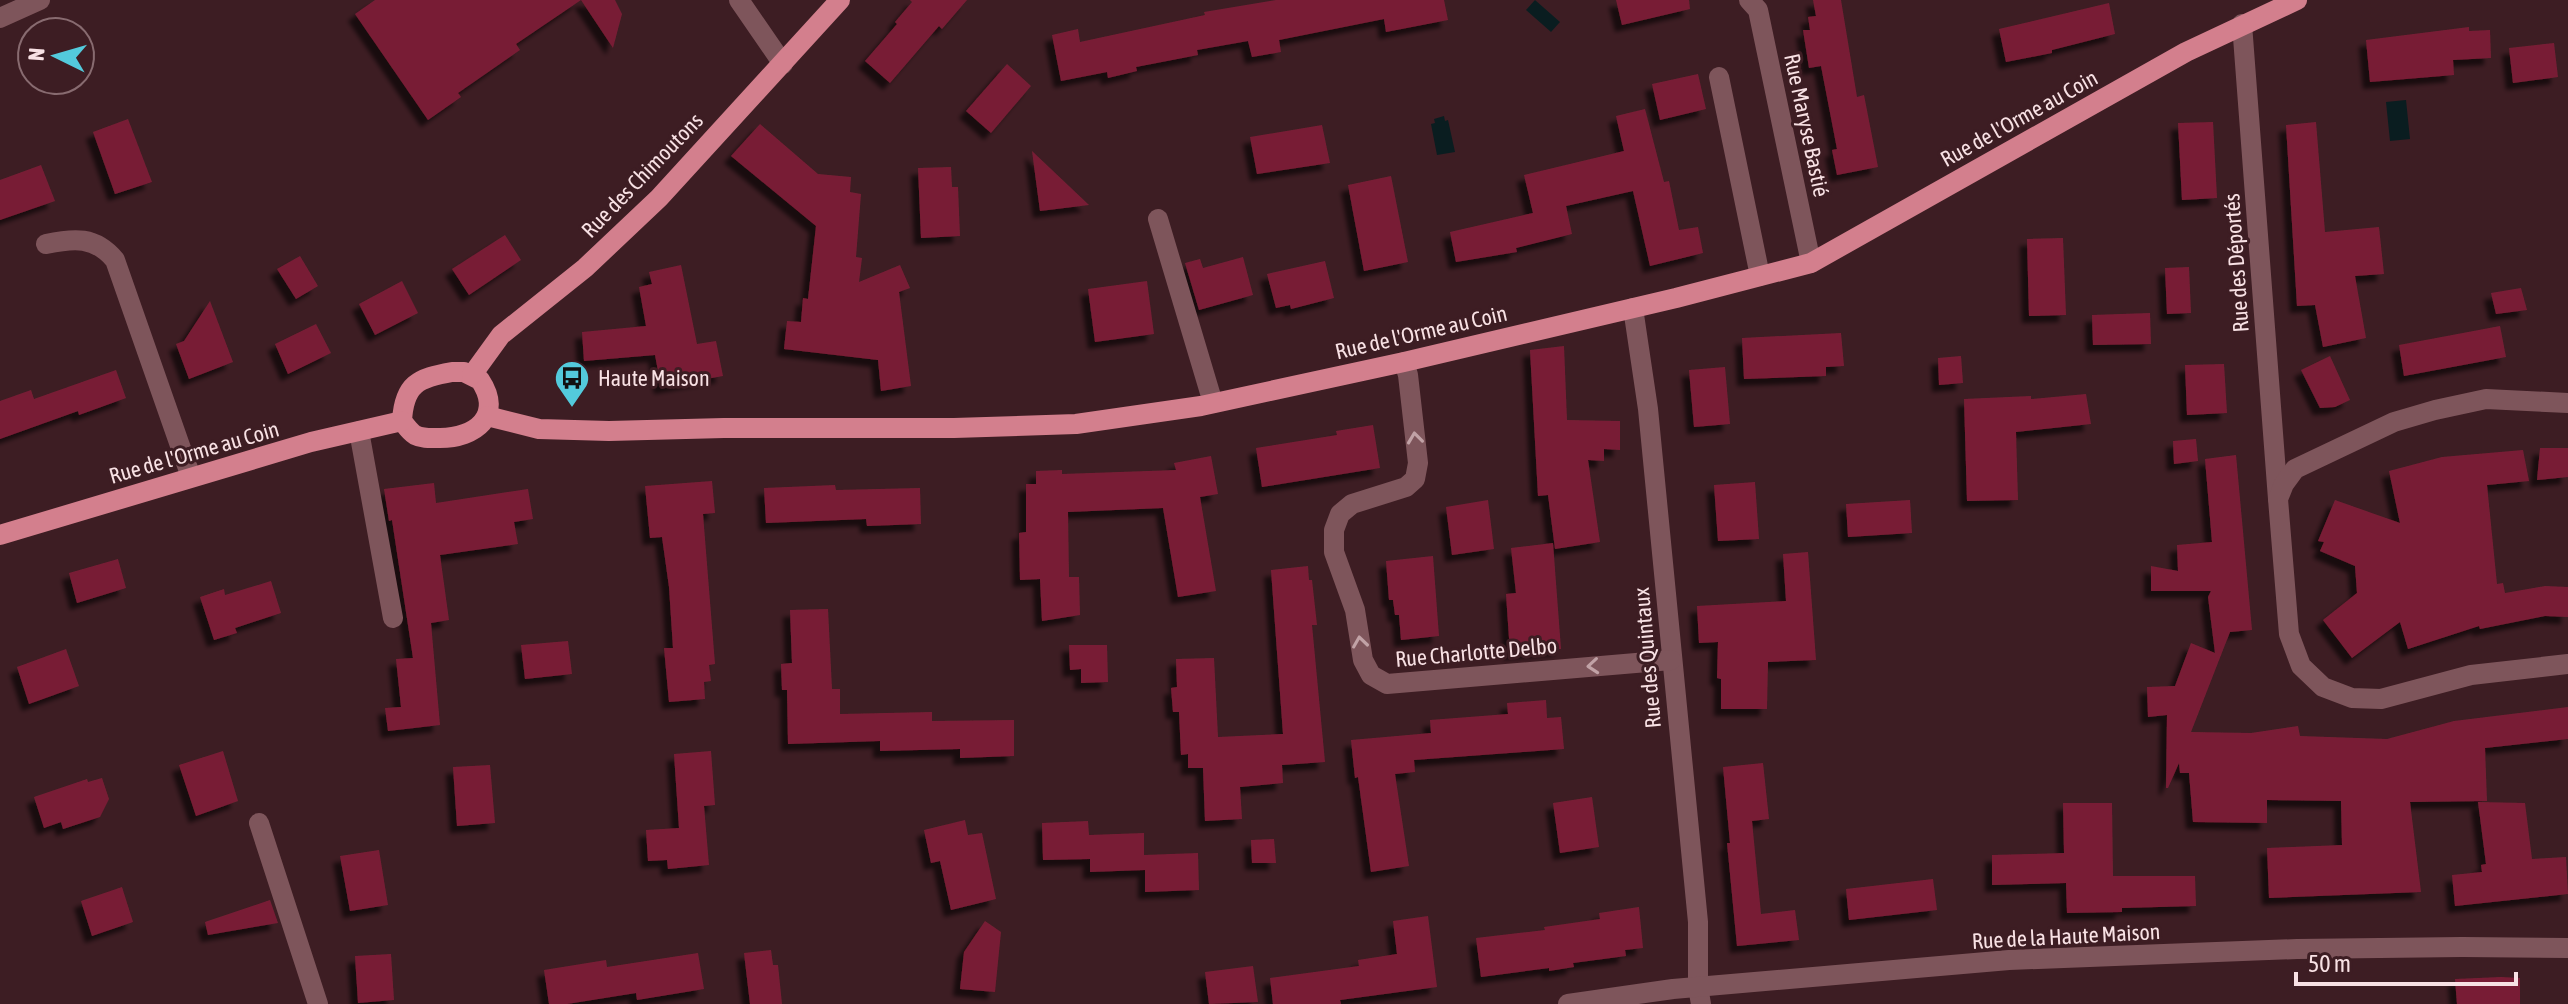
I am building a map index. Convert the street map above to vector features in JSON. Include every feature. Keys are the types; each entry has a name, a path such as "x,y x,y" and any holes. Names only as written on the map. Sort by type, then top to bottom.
{"main road":[{"name":"Rue des Chimoutons","path":"472,375 501,335 585,268 659,198 840,0"},
{"name":"Rue de l'Orme au Coin","path":"487,416 553,430 954,428 1076,424 1139,417 1404,362 1811,263 2186,52 2297,0"},
{"path":"452,372 472,375 480,380 489,401 487,416 474,431 462,437 449,438 424,438 412,433 402,421 406,396 421,380 452,372"},
{"name":"Rue de l'Orme au Coin","path":"0,535 191,477 402,421"}],"street":[{"path":"0,18 40,0"},
{"path":"739,0 783,64"},
{"name":"Rue Maryse Bastié","path":"1749,0 1758,10 1811,263"},
{"name":"Rue des Déportés","path":"2242,24 2289,634 2301,666 2323,687 2352,698 2381,699 2471,675 2568,664"},
{"path":"1719,77 1760,276"},
{"path":"1158,219 1213,403"},
{"path":"46,244 75,238 105,249 115,260 191,477"},
{"name":"Rue des Quintaux","path":"1633,308 1648,409 1698,922 1700,996"},
{"name":"Rue Charlotte Delbo","path":"1404,362 1418,463 1415,479 1406,487 1352,504 1340,514 1334,530 1334,552 1355,610 1363,660 1371,675 1387,684 1671,660"},
{"path":"2278,499 2295,469 2394,422 2486,399 2568,403"},
{"path":"359,431 393,618"},
{"path":"259,823 318,1004"},
{"name":"Rue de la Haute Maison","path":"1568,1004 1673,989 1700,996 2009,960 2312,949 2568,948"}],"shaded area":[{"path":"1535,0 1560,22 1551,32 1526,10"},
{"path":"2406,100 2410,139 2390,141 2386,102"},
{"path":"1444,116 1445,121 1448,120 1455,152 1437,155 1431,124 1435,123 1434,119"}],"building":[{"path":"375,0 581,0 516,44 520,50 458,93 461,97 428,120 355,14"},
{"path":"581,0 615,0 622,14 613,48"},
{"path":"910,0 967,0 942,29 939,26 890,83 865,61 897,24 895,22 912,2"},
{"path":"1276,0 1444,0 1448,20 1386,32 1384,19 1279,40 1281,52 1252,57 1248,41 1197,50 1198,55 1136,67 1137,71 1108,78 1107,72 1061,81 1052,35 1078,29 1080,42 1205,15 1204,12"},
{"path":"1616,0 1689,0 1690,9 1622,25"},
{"path":"1813,0 1841,0 1857,97 1864,95 1878,167 1837,175 1832,150 1837,149 1821,66 1809,68 1803,30 1810,30 1808,17 1816,16"},
{"path":"2109,3 2115,34 2052,50 2052,53 2006,62 1999,29"},
{"path":"2469,27 2469,31 2490,30 2491,58 2453,60 2454,75 2370,82 2366,40"},
{"path":"2554,43 2558,77 2513,83 2509,48"},
{"path":"1007,64 1031,86 991,133 966,111"},
{"path":"1698,74 1706,109 1660,120 1652,84"},
{"path":"1645,109 1664,182 1669,181 1679,230 1698,227 1703,253 1650,266 1633,191 1566,206 1572,234 1516,248 1517,252 1456,262 1450,232 1533,213 1524,175 1624,151 1616,116"},
{"path":"128,119 152,182 115,194 93,132"},
{"path":"2213,122 2217,198 2182,200 2178,123"},
{"path":"2316,122 2325,232 2379,227 2384,274 2355,276 2366,338 2323,347 2315,305 2297,306 2286,125"},
{"path":"760,124 818,174 851,177 850,192 861,194 856,257 862,258 859,282 900,265 910,288 899,292 911,386 881,391 878,360 784,349 787,321 801,322 803,298 808,299 816,226 731,156"},
{"path":"1322,125 1330,163 1257,174 1250,137"},
{"path":"1032,151 1089,205 1040,211"},
{"path":"41,165 55,201 0,220 0,180"},
{"path":"951,167 952,187 958,187 960,236 921,238 918,168"},
{"path":"1391,176 1408,262 1364,271 1348,185"},
{"path":"505,235 521,260 469,295 452,269"},
{"path":"2063,238 2066,315 2029,316 2027,239"},
{"path":"300,256 318,286 296,299 277,269"},
{"path":"1243,257 1253,295 1199,310 1185,263 1200,259 1203,268"},
{"path":"1325,261 1334,298 1291,309 1290,305 1276,308 1267,274"},
{"path":"681,265 697,344 716,341 723,376 661,387 655,355 584,361 582,332 646,326 639,287 652,284 649,272"},
{"path":"2189,267 2191,313 2167,314 2165,268"},
{"path":"402,281 418,313 375,335 359,304"},
{"path":"1147,281 1154,334 1095,342 1088,289"},
{"path":"2521,288 2527,310 2496,314 2491,293"},
{"path":"210,301 233,362 189,379 176,344 184,341"},
{"path":"2150,313 2151,344 2093,345 2092,315"},
{"path":"316,324 331,353 288,374 275,344"},
{"path":"2500,326 2506,357 2404,376 2399,345"},
{"path":"1841,333 1844,366 1826,367 1826,376 1744,379 1742,338"},
{"path":"1564,346 1567,420 1620,421 1620,450 1604,449 1604,461 1588,460 1600,542 1555,549 1548,495 1538,496 1530,350"},
{"path":"1961,356 1963,383 1939,385 1938,358"},
{"path":"2330,356 2350,400 2335,407 2320,408 2301,370"},
{"path":"2224,364 2227,413 2187,415 2185,365"},
{"path":"1725,367 1730,424 1694,427 1689,370"},
{"path":"116,370 126,398 79,415 78,411 0,439 0,401 31,390 34,399"},
{"path":"2086,394 2091,424 2016,432 2018,500 1967,501 1964,399 2031,396 2031,399"},
{"path":"1373,425 1380,468 1262,487 1256,448 1337,435 1336,431"},
{"path":"2196,439 2198,461 2174,464 2173,441"},
{"path":"2540,448 2568,448 2568,477 2537,480"},
{"path":"2523,450 2529,481 2487,485 2497,584 2503,583 2505,593 2545,586 2568,587 2568,617 2545,616 2480,629 2479,626 2408,649 2400,622 2352,658 2323,620 2357,593 2355,566 2320,551 2324,542 2318,541 2335,500 2400,523 2389,471 2442,457"},
{"path":"2236,455 2252,630 2230,632 2191,732 2251,733 2298,726 2300,736 2387,739 2454,721 2568,707 2568,739 2485,748 2487,801 2410,802 2421,892 2269,898 2267,848 2342,845 2341,801 2267,800 2267,823 2193,822 2189,773 2180,773 2179,763 2166,788 2167,715 2148,717 2147,687 2175,686 2191,643 2215,653 2208,597 2211,591 2151,591 2151,566 2178,571 2177,545 2212,542 2205,459"},
{"path":"1211,456 1218,494 1200,497 1216,591 1178,597 1163,508 1068,512 1069,577 1079,577 1080,615 1042,621 1040,579 1020,580 1019,533 1026,532 1026,484 1036,484 1036,471 1062,470 1062,474 1176,470 1174,463"},
{"path":"712,481 715,513 703,514 715,664 709,665 711,681 704,682 705,699 669,702 664,648 673,648 669,587 662,537 650,538 645,486"},
{"path":"1755,482 1759,539 1718,541 1714,485"},
{"path":"434,483 436,503 528,489 533,519 514,522 518,544 440,555 449,620 431,623 440,725 388,731 385,708 401,707 396,659 413,658 392,520 389,521 384,489"},
{"path":"835,485 836,490 920,488 921,524 867,526 866,519 766,523 764,488"},
{"path":"1488,500 1494,549 1452,555 1446,507"},
{"path":"1910,500 1912,533 1848,537 1846,504"},
{"path":"1553,543 1561,649 1510,653 1506,594 1516,593 1511,548"},
{"path":"1808,552 1816,660 1768,662 1767,709 1721,709 1721,679 1717,678 1718,642 1699,643 1697,606 1786,601 1783,554"},
{"path":"1433,556 1439,636 1401,640 1399,615 1395,615 1393,600 1389,600 1386,561"},
{"path":"118,559 126,588 77,603 69,573"},
{"path":"1308,566 1317,625 1312,625 1325,762 1282,765 1283,783 1240,787 1242,819 1205,821 1203,768 1188,768 1188,754 1181,755 1179,712 1173,712 1171,688 1177,687 1176,659 1214,658 1218,737 1283,734 1271,570"},
{"path":"271,581 281,613 235,628 237,633 214,640 200,597 224,589 225,595"},
{"path":"828,609 832,689 840,689 840,714 932,712 932,721 1014,720 1014,756 960,758 960,749 880,751 880,741 788,744 787,690 782,690 781,664 792,663 790,610"},
{"path":"568,641 572,674 525,679 521,645"},
{"path":"1069,645 1107,645 1108,682 1081,683 1081,669 1070,670"},
{"path":"66,649 79,686 29,704 17,667"},
{"path":"1546,700 1547,718 1561,717 1564,749 1414,760 1415,772 1395,774 1409,866 1371,872 1351,740 1431,733 1430,720 1508,714 1507,703"},
{"path":"223,751 238,801 196,816 179,765"},
{"path":"711,751 715,805 704,806 709,865 668,869 667,860 648,861 646,830 679,828 674,754"},
{"path":"1763,763 1769,819 1752,821 1761,914 1795,910 1799,940 1737,946 1723,767"},
{"path":"490,765 495,823 457,826 453,767"},
{"path":"102,778 109,799 100,817 63,829 61,822 44,828 34,797 87,779 88,782"},
{"path":"1592,797 1599,847 1560,853 1553,803"},
{"path":"2478,802 2525,803 2532,859 2566,857 2568,894 2455,906 2452,875 2482,872 2481,865 2486,864"},
{"path":"2063,803 2112,803 2113,876 2195,876 2196,906 2067,913 2066,883 1992,885 1992,855 2064,853"},
{"path":"965,820 968,835 982,833 996,899 951,910 940,861 931,863 924,830"},
{"path":"1088,821 1089,835 1144,833 1144,855 1198,853 1199,890 1145,892 1145,870 1090,872 1090,859 1043,860 1042,823"},
{"path":"1274,839 1276,863 1252,863 1251,840"},
{"path":"379,850 388,905 350,911 340,856"},
{"path":"1933,879 1937,910 1849,920 1846,889"},
{"path":"122,887 133,922 92,936 81,901"},
{"path":"270,900 278,923 208,935 205,922"},
{"path":"1639,907 1643,948 1625,950 1626,956 1573,963 1574,967 1549,971 1549,968 1481,977 1476,938 1545,930 1544,927 1600,919 1599,913"},
{"path":"1428,916 1437,987 1340,1000 1341,1004 1273,1004 1270,978 1359,966 1358,960 1397,954 1393,921"},
{"path":"985,921 1001,932 995,992 960,989 964,952"},
{"path":"771,950 773,965 778,965 782,1004 750,1004 744,953"},
{"path":"698,953 704,989 637,1000 636,993 549,1004 544,970 606,960 607,967"},
{"path":"391,954 394,1000 358,1003 355,956"},
{"path":"1253,966 1258,1002 1209,1004 1205,972"},
{"path":"2520,978 2520,1004 2457,1004 2455,979"}],"place":[{"name":"Haute Maison","path":"572,409"}]}
